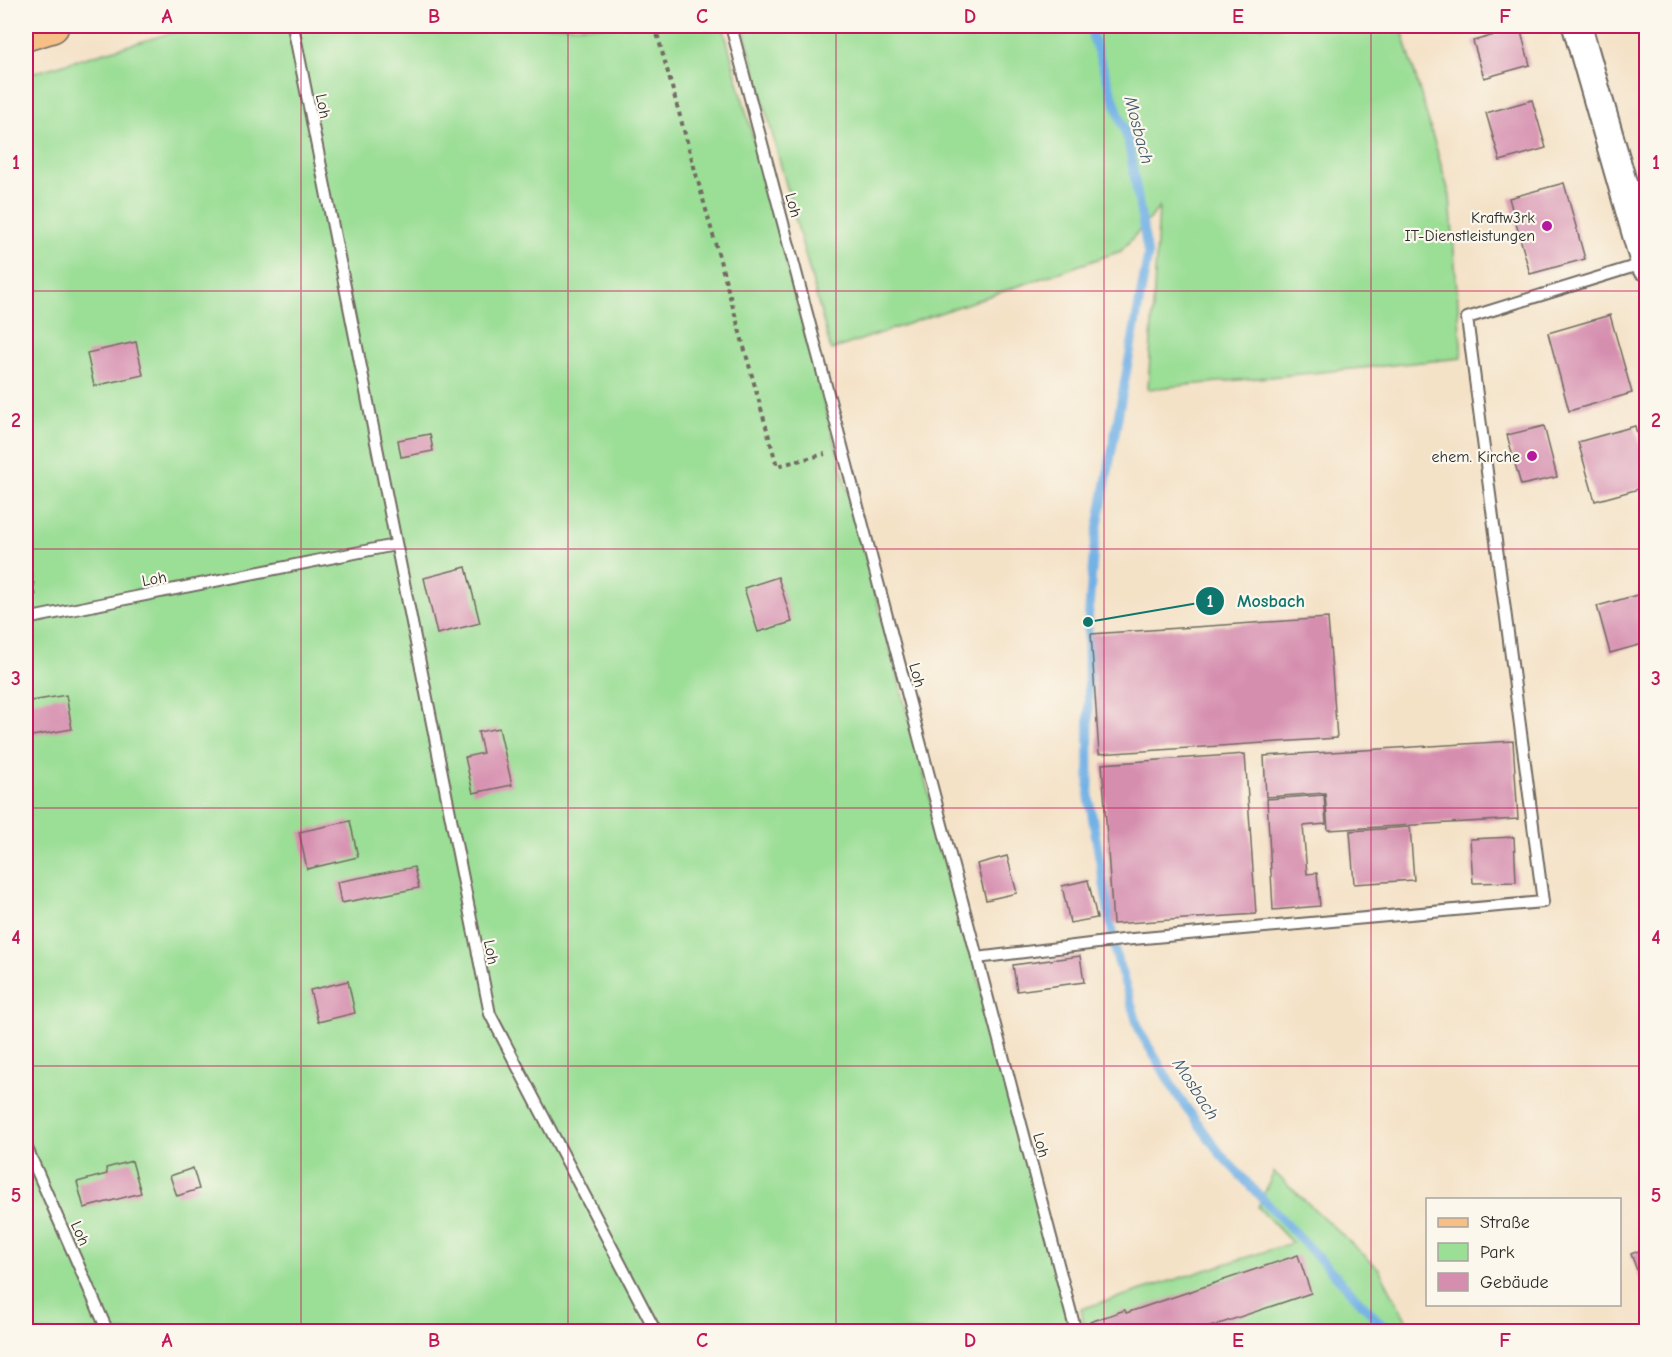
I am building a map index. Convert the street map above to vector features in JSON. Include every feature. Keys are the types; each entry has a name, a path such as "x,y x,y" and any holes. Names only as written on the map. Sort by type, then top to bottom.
{"main road":[{"path":"26,34 52,26"}],"street":[{"path":"1577,26 1636,193 1646,264"}],"lane":[{"name":"Loh","path":"293,26 490,1014 656,1332"},
{"name":"Loh","path":"731,26 1076,1332"},
{"path":"977,958 1122,940 1543,902 1467,318 1646,264"},
{"name":"Loh","path":"26,619 395,545"},
{"name":"Loh","path":"26,1146 108,1332"}],"path":[{"path":"655,26 777,466 843,450"},
{"path":"26,548 38,617"}],"green space":[{"path":"195,26 723,26 1073,1331 26,1331 26,75"},
{"path":"743,26 1401,26 1450,196 1462,358 1148,389 1159,208 1121,251 831,350"},
{"path":"1274,1172 1379,1269 1412,1331 1085,1331 1081,1309 1292,1243 1258,1207"}],"building":[{"path":"1520,28 1530,65 1484,78 1473,41"},
{"path":"1532,100 1546,148 1500,161 1486,113"},
{"path":"1564,183 1585,259 1530,274 1509,198"},
{"path":"1610,315 1632,393 1569,411 1548,333"},
{"path":"136,342 143,375 94,386 87,353"},
{"name":"ehem. Kirche","path":"1544,426 1557,477 1521,485 1507,435"},
{"path":"1635,426 1646,467 1646,487 1595,501 1578,442"},
{"path":"430,434 433,451 401,457 398,440"},
{"path":"466,567 480,623 437,634 424,578"},
{"path":"778,577 792,622 758,632 744,588"},
{"path":"1641,594 1646,614 1646,643 1610,653 1597,606"},
{"path":"1328,618 1337,738 1099,754 1091,634"},
{"path":"66,695 72,729 26,737 26,702"},
{"path":"499,728 512,785 473,793 465,757 483,753 478,732"},
{"path":"1513,741 1518,819 1328,830 1325,793 1266,797 1264,756"},
{"path":"1245,754 1256,914 1113,924 1102,764"},
{"path":"1324,795 1326,824 1303,826 1307,874 1317,873 1320,906 1273,910 1267,799"},
{"path":"350,821 358,857 307,869 299,832"},
{"path":"1410,827 1414,880 1354,884 1350,831"},
{"path":"1514,837 1516,882 1473,883 1470,839"},
{"path":"1007,856 1017,893 986,900 977,864"},
{"path":"414,867 419,888 341,903 337,882"},
{"path":"1088,880 1097,918 1070,923 1062,886"},
{"path":"1080,956 1084,982 1017,991 1013,965"},
{"path":"348,981 355,1013 318,1022 310,990"},
{"path":"132,1161 141,1193 84,1208 77,1182 107,1174 106,1168"},
{"path":"193,1168 199,1189 177,1196 170,1176"},
{"path":"1646,1248 1646,1295 1631,1254"},
{"path":"1298,1255 1311,1293 1195,1332 1093,1332 1090,1322 1125,1310 1126,1313"}],"waterway":[{"name":"Mosbach","path":"1089,26 1128,141 1148,255 1094,547 1088,622 1089,798 1116,955 1140,1032 1178,1096 1222,1156 1389,1332"}],"place":[{"name":"Kraftw3rk IT-Dienstleistungen","path":"1547,226"},
{"name":"ehem. Kirche","path":"1532,456"},
{"name":"Mosbach","path":"1088,622"}]}
